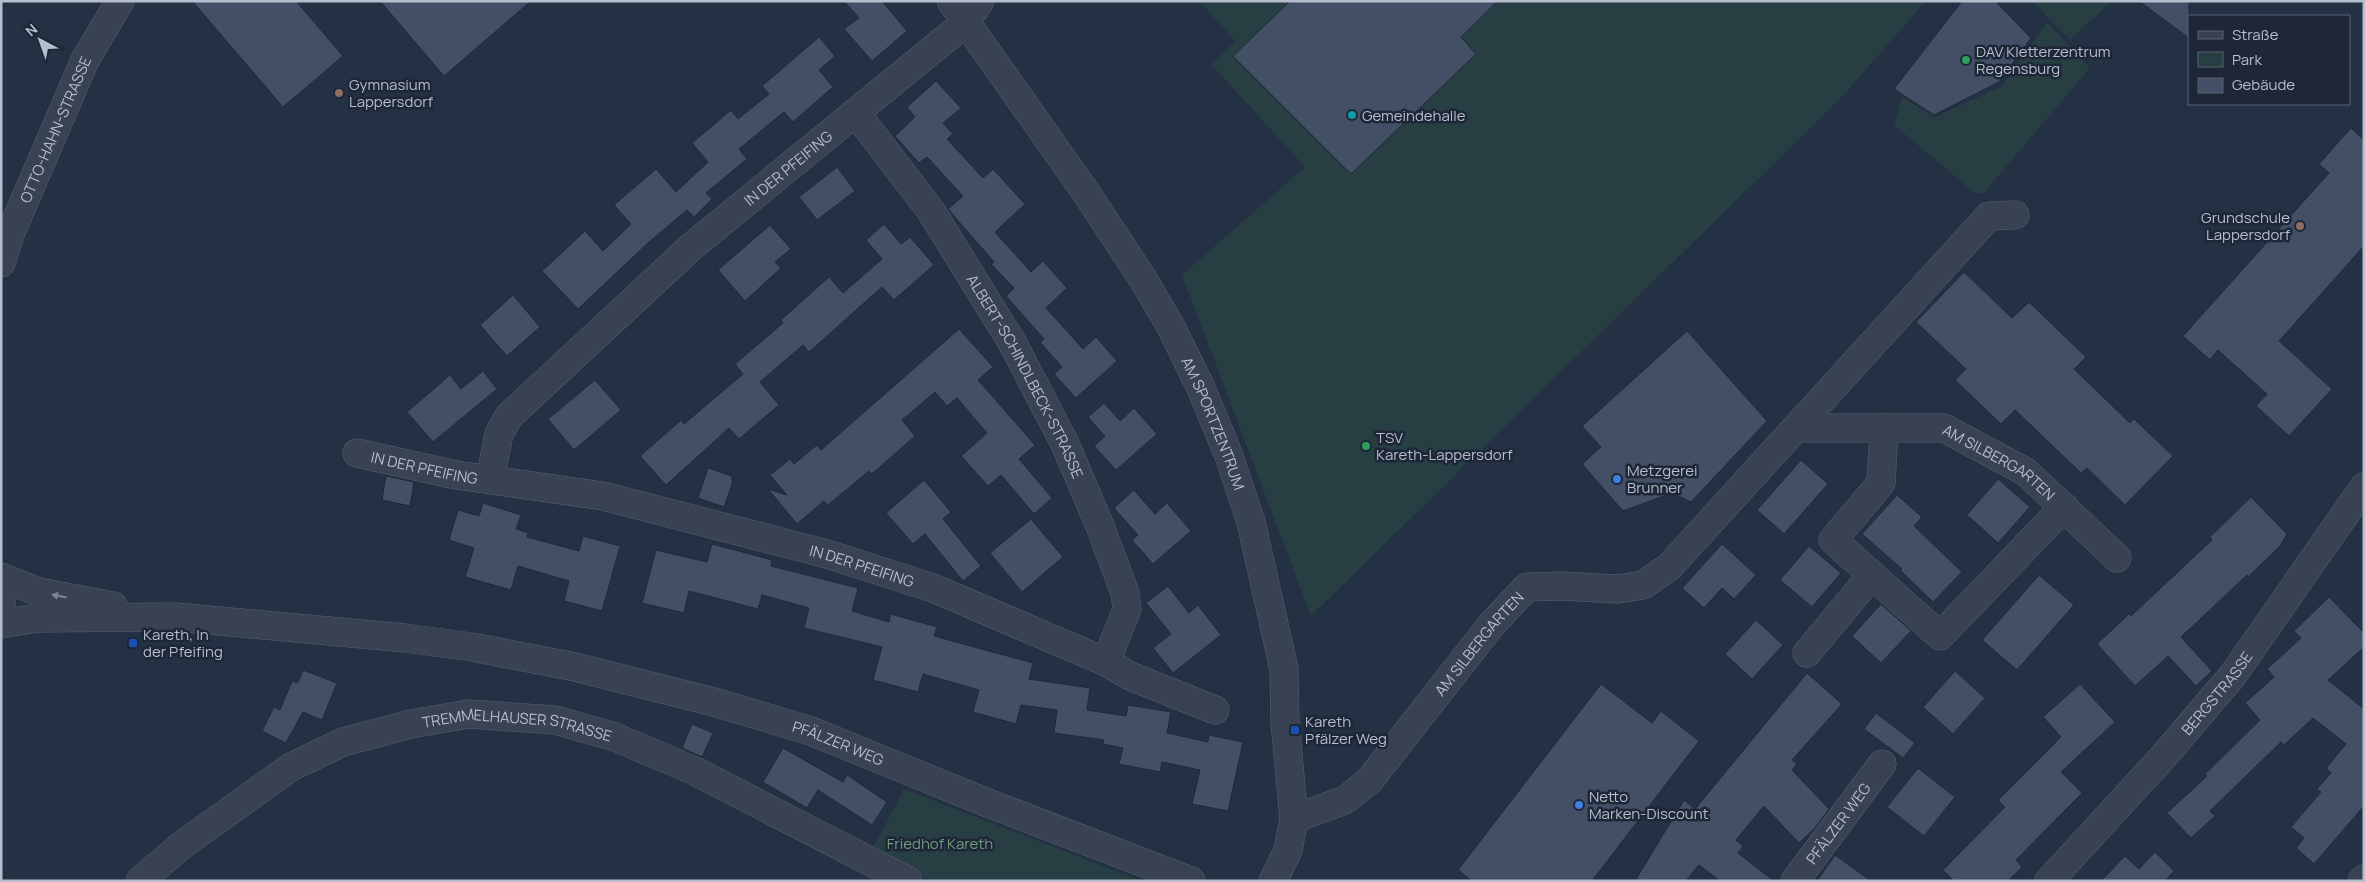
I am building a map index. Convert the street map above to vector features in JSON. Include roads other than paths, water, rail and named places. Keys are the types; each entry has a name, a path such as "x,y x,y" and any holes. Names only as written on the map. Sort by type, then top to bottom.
{"street":[{"name":"OTTO-HAHN-STRASSE","path":"1,263 11,232 85,60 120,1"},
{"name":"IN DER PFEIFING","path":"490,479 499,434 509,416 690,248 856,113 965,8"},
{"name":"AM SPORTZENTRUM","path":"965,8 1143,279 1171,327 1201,388 1229,456 1251,522 1271,604 1284,669 1285,722 1294,819 1288,850 1273,881"},
{"name":"ALBERT-SCHINDLBECK-STRASSE","path":"856,113 931,211 1012,342 1065,444 1100,526 1125,593 1127,610 1106,662"},
{"name":"AM SILBERGARTEN","path":"1294,819 1345,800 1369,781 1492,624 1527,587 1561,586 1618,589 1643,585 1669,566 1797,428 1988,216 2015,214"},
{"name":"AM SILBERGARTEN","path":"1797,428 1944,428 2026,472 2117,558"},
{"path":"1884,428 1881,483 1833,540 1940,636 2064,507"},
{"name":"IN DER PFEIFING","path":"358,453 456,474 603,496 827,554 933,588 1106,662 1130,676 1215,710"},
{"name":"BERGSTRASSE","path":"2050,881 2151,770 2232,675 2364,487"},
{"path":"1807,653 1872,575"},
{"path":"1,577 39,592 176,618"},
{"path":"1,584 1,607"},
{"path":"1,624 38,618 176,618"},
{"name":"PFÄLZER WEG","path":"176,618 405,638 472,647 575,667 714,702 811,731 985,802 1191,881"},
{"name":"TREMMELHAUSER STRASSE","path":"140,881 182,845 290,767 343,742 411,724 469,714 555,720 615,737 694,771 908,881"},
{"name":"PFÄLZER WEG","path":"1795,881 1882,764"}],"place":[{"name":"DAV Kletterzentrum Regensburg","path":"1966,60"},
{"name":"Gymnasium Lappersdorf","path":"339,93"},
{"name":"Gemeindehalle","path":"1352,115"},
{"name":"Grundschule Lappersdorf","path":"2300,226"},
{"name":"TSV Kareth-Lappersdorf","path":"1366,446"},
{"name":"Metzgerei Brunner","path":"1617,479"},
{"name":"Kareth, In der Pfeifing","path":"133,643"},
{"name":"Kareth Pfälzer Weg","path":"1295,730"},
{"name":"Netto Marken-Discount","path":"1579,805"}],"park label":[{"name":"Friedhof Kareth","path":"940,843"}]}
